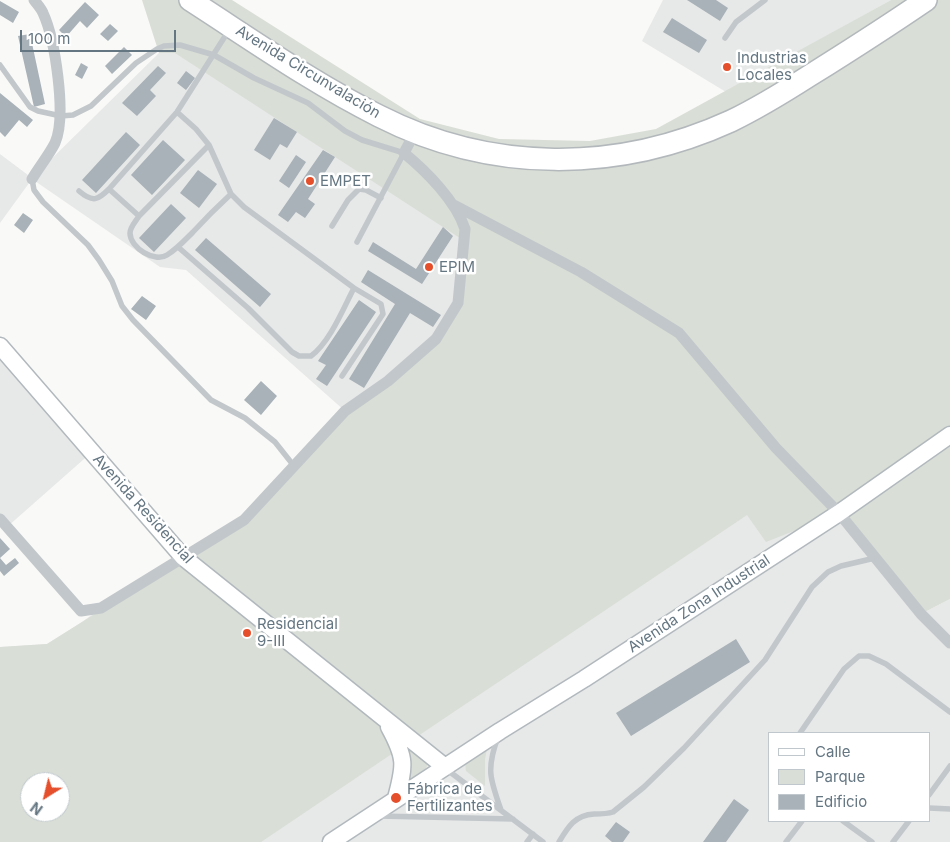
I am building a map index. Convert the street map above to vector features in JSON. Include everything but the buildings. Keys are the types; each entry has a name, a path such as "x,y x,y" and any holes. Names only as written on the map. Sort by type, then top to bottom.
{"highway":[{"name":"Avenida Circunvalación","path":"190,0 380,117 461,148 540,160 598,158 627,154 663,146 691,137 731,120 766,102 876,34 926,0"}],"main road":[{"name":"Avenida Residencial","path":"0,346 183,558 445,767"},
{"name":"Avenida Zona Industrial","path":"331,842 839,512 950,435"},
{"path":"386,721 400,748 404,764 396,798"}],"street":[{"path":"32,179 56,142 60,116 56,62 50,34 43,13 34,0"},
{"path":"0,519 81,611 100,608 244,520 345,411 388,381 436,339 458,303 465,229 461,217 452,204 417,164 404,153 415,132"},
{"path":"452,204 581,272 679,333 776,448 839,512 921,614 950,643"},
{"path":"465,229 475,224 490,224"}],"lane":[{"path":"725,38 736,22 765,0"},
{"path":"79,191 90,199 96,199 109,189 178,112 231,26"},
{"path":"0,65 30,106 38,111 60,116 73,115 91,106 136,63 164,46 180,45 214,55 248,75 308,103 345,131 362,140 404,153 357,242"},
{"path":"178,112 209,145 231,194 244,208 354,288 382,304 383,314 342,376"},
{"path":"209,145 139,216 131,229 132,241 138,248 157,258 163,258 178,247 231,194"},
{"path":"32,179 34,190 42,202 88,245 99,260 112,281 122,306 133,320 211,400 245,418 276,442 294,466"},
{"path":"109,189 139,216"},
{"path":"332,226 348,200 358,189 366,190 381,198"},
{"path":"178,247 248,308 286,346 299,356 311,356 317,352 335,324 354,288"},
{"path":"559,842 566,830 579,817 586,814 608,814 613,812 644,787 684,748 764,660 812,587 828,572 841,566 875,558"},
{"path":"801,732 844,669 859,656 869,656 886,664 950,712"},
{"path":"500,731 490,761 491,783 501,810"},
{"path":"930,793 950,766"},
{"path":"445,767 543,842"},
{"path":"930,808 950,809"},
{"path":"371,816 513,819"},
{"path":"786,842 801,822"},
{"path":"844,822 872,842"},
{"path":"893,842 908,822"},
{"path":"527,842 533,834"}],"shaded area":[{"name":"Industrias Locales","path":"663,0 891,0 726,92 642,41"},
{"path":"172,44 679,333 921,614 950,599 950,842 0,842 0,647 47,644 101,608 244,520 345,411 186,270 160,267 32,179 0,223 0,154 32,178 159,53"},
{"path":"0,346 92,452 7,527 0,519"}],"green space":[{"path":"142,0 232,0 420,119 499,139 590,141 656,129 891,0 950,0 950,599 921,614 839,513 766,542 747,515 406,744 425,757 428,764 425,770 405,783 405,745 261,842 0,842 0,647 47,644 244,520 345,411 413,359 458,303 463,240 175,53 159,53"},
{"path":"488,744 485,759 485,786 466,771 465,762"}],"place":[{"name":"Industrias Locales","path":"727,67"},
{"name":"EMPET","path":"310,181"},
{"name":"EPIM","path":"429,267"},
{"name":"Residencial 9-III","path":"247,633"},
{"name":"Fábrica de Fertilizantes","path":"396,798"}]}
